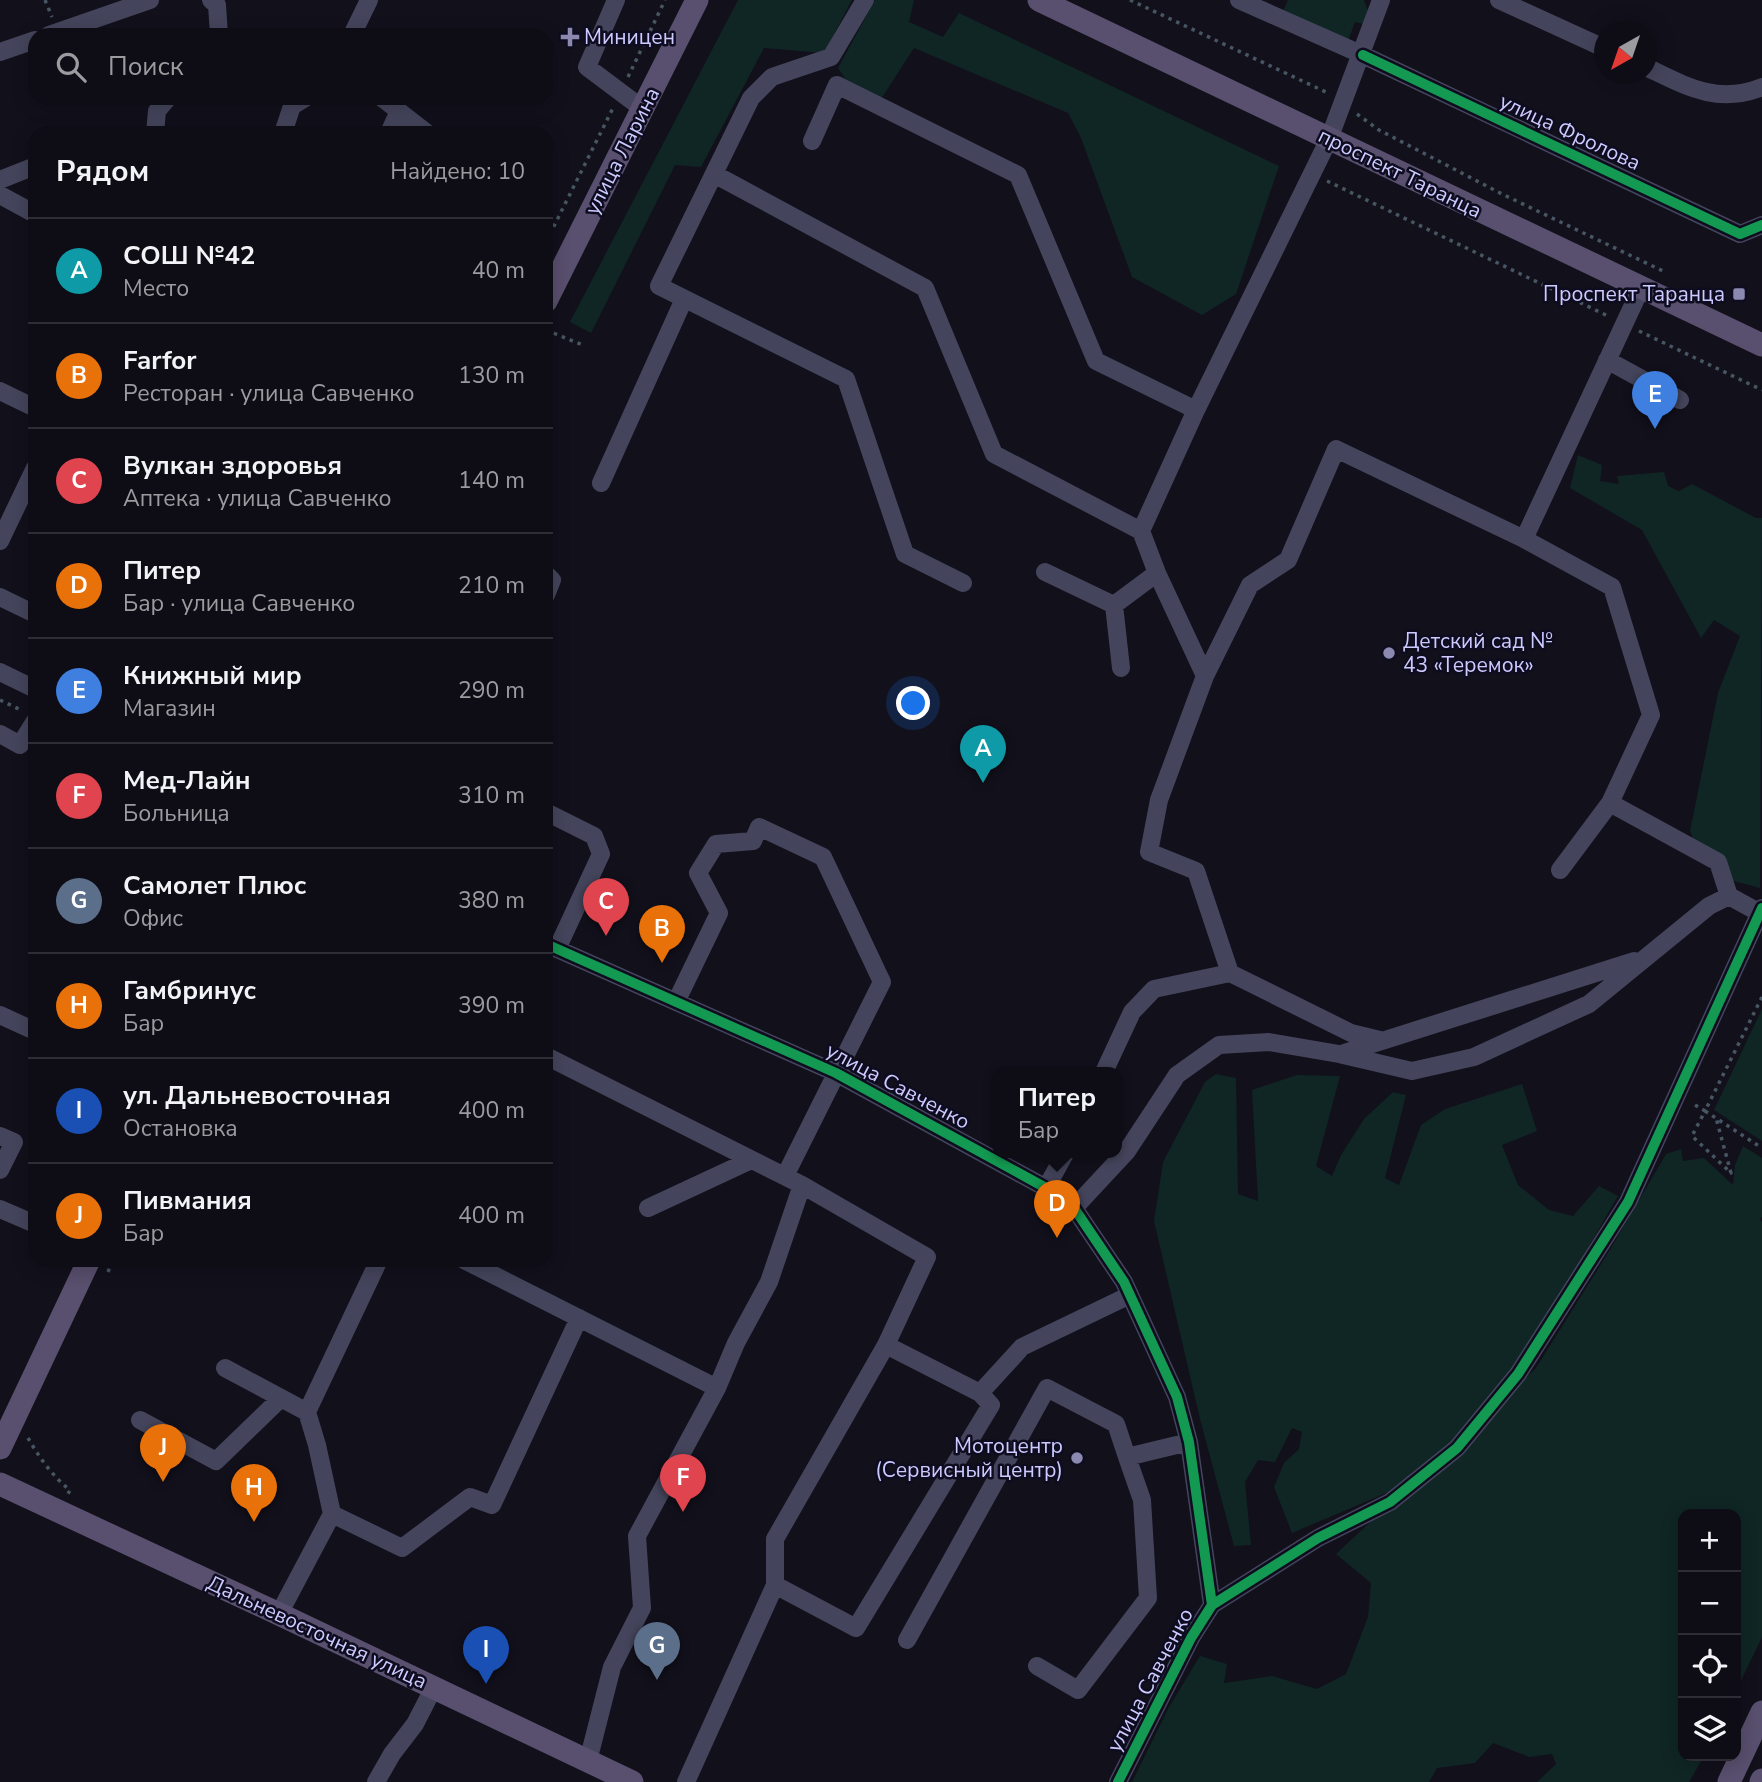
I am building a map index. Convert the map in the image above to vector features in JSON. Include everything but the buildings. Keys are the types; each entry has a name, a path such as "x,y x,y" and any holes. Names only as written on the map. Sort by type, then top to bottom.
{"main road":[{"name":"улица Ларина","path":"553,287 697,0"},
{"name":"проспект Таранца","path":"1039,0 1762,345"},
{"path":"0,1448 86,1267"},
{"name":"Дальневосточная улица","path":"0,1484 632,1782"},
{"path":"1729,1782 1762,1712"}],"street":[{"path":"70,28 150,0"},
{"path":"211,0 217,5 219,28"},
{"path":"355,28 369,0"},
{"path":"616,0 587,67 643,109"},
{"path":"865,0 831,57 772,76 751,98 659,286 846,379 905,554 963,583"},
{"path":"1141,531 1196,411 1329,139 1363,55 1381,0"},
{"path":"1499,0 1594,43"},
{"name":"улица Фролова","path":"1247,2 1740,234 1762,226"},
{"path":"0,52 28,42"},
{"path":"811,141 837,85 831,57"},
{"path":"1657,72 1701,92 1724,95 1762,88"},
{"path":"837,85 1018,175 1096,361 1196,411"},
{"path":"156,126 157,111 163,105"},
{"path":"285,126 292,105"},
{"path":"391,105 418,126"},
{"path":"392,126 399,111"},
{"path":"0,180 28,169"},
{"path":"714,174 925,288 994,454 1141,531 1157,573 1205,676"},
{"path":"0,195 28,210"},
{"path":"1524,539 1640,288"},
{"path":"601,483 684,299"},
{"path":"1607,360 1680,400"},
{"path":"0,391 28,405"},
{"path":"1230,973 1196,871 1149,852 1159,800 1205,676 1250,585 1288,560 1336,449 1524,539 1612,587 1651,715 1610,803 1560,870"},
{"path":"0,541 28,483"},
{"path":"1045,572 1114,605"},
{"path":"1114,605 1157,573"},
{"path":"0,597 28,611"},
{"path":"1114,605 1121,668"},
{"path":"0,672 28,686"},
{"path":"0,734 20,745 28,730"},
{"path":"1212,1605 1318,1538 1390,1502 1457,1448 1518,1374 1628,1202 1761,910 1729,896 1718,862 1610,803"},
{"path":"553,816 594,836 601,854 553,944"},
{"path":"676,1002 719,913 698,873 716,844 753,841 759,827 823,857 882,982 785,1176"},
{"path":"1122,1157 1177,1074 1219,1045 1269,1042 1339,1054 1412,1071 1474,1057 1589,1004 1709,906 1729,896"},
{"name":"улица Савченко","path":"553,946 836,1073 1046,1188 1074,1208 1124,1282 1177,1397 1189,1442 1212,1605 1191,1638 1118,1782"},
{"path":"1339,1054 1644,958"},
{"path":"1106,1067 1132,1012 1154,989 1230,973 1350,1034 1382,1041"},
{"path":"0,1015 28,1028"},
{"path":"553,1060 785,1176 927,1257 886,1345 775,1539 775,1585 686,1782"},
{"path":"0,1136 14,1142 0,1170"},
{"path":"1046,1188 1063,1158"},
{"path":"1074,1208 1121,1158"},
{"path":"648,1208 751,1160"},
{"path":"588,1760 612,1667 642,1608 637,1536 717,1388 736,1343 769,1282 802,1185"},
{"path":"0,1209 28,1221"},
{"path":"279,1614 332,1514 307,1412 376,1267"},
{"path":"478,1267 717,1388"},
{"path":"980,1394 1022,1347 1130,1295"},
{"path":"332,1514 402,1548 470,1497 492,1505 579,1318"},
{"path":"775,1585 856,1628 992,1405 980,1394 886,1345"},
{"path":"225,1368 307,1412"},
{"path":"907,1640 1047,1388 1116,1424 1142,1500 1148,1598 1078,1690 1037,1667"},
{"path":"139,1420 216,1461 281,1398"},
{"path":"1127,1457 1189,1442"},
{"path":"376,1782 392,1754 415,1724 434,1687"}],"path":[{"path":"553,228 665,0"},
{"path":"1130,0 1332,95 1391,137 1665,272"},
{"path":"1312,174 1762,390"},
{"path":"553,333 585,346"},
{"path":"0,700 28,715"},
{"path":"1716,1118 1731,1173 1692,1136 1762,997"},
{"path":"1695,1105 1762,1148"},
{"path":"28,1438 61,1484 70,1490 61,1512"}],"green space":[{"path":"738,0 852,0 824,53 764,48 701,167 675,165 591,333 570,322"},
{"path":"875,0 914,0 909,22 943,37 959,13 1279,166 1236,294 1202,315 1132,277 1081,138 1068,113 914,48 881,99 848,83 838,68"},
{"path":"1288,0 1364,0 1369,14 1363,24 1355,22 1347,44 1281,16"},
{"path":"1578,455 1602,465 1600,481 1619,484 1617,476 1664,472 1668,486 1679,491 1692,484 1756,518 1762,518 1760,888 1734,881 1696,846 1690,831 1718,693 1740,636 1714,620 1701,638 1642,530 1570,488"},
{"path":"1762,1009 1762,1141 1714,1110"},
{"path":"1216,1074 1236,1078 1238,1194 1258,1201 1252,1090 1297,1075 1340,1076 1316,1166 1332,1176 1341,1155 1364,1119 1393,1092 1406,1095 1385,1178 1399,1185 1421,1125 1445,1109 1522,1084 1537,1131 1502,1145 1518,1185 1549,1210 1573,1216 1599,1186 1618,1196 1526,1355 1464,1435 1536,1368 1666,1154 1681,1149 1683,1161 1704,1158 1733,1185 1735,1165 1743,1146 1762,1158 1762,1637 1741,1681 1741,1509 1678,1509 1678,1761 1701,1761 1689,1782 1537,1782 1556,1764 1552,1754 1529,1757 1493,1743 1475,1763 1437,1768 1429,1782 1132,1782 1169,1707 1200,1656 1227,1664 1224,1683 1272,1676 1317,1689 1346,1674 1368,1617 1371,1583 1336,1554 1444,1453 1398,1488 1292,1533 1274,1487 1284,1463 1299,1449 1302,1432 1292,1428 1275,1462 1258,1460 1245,1482 1251,1545 1234,1546 1200,1419 1154,1221 1163,1162 1205,1082"}],"cycle path":[{"path":"1363,55 1740,234 1762,225"},
{"path":"1212,1605 1318,1538 1390,1502 1457,1448 1518,1374 1628,1202 1762,908"},
{"path":"553,947 836,1073 1046,1188 1074,1208 1124,1282 1177,1397 1189,1442 1212,1605 1191,1638 1118,1782"}],"place":[{"name":"Миницен","path":"570,37"},
{"name":"Проспект Таранца","path":"1739,294"},
{"name":"Книжный мир","path":"1655,429"},
{"name":"Детский сад № 43 «Теремок»","path":"1389,653"},
{"name":"СОШ №42","path":"983,783"},
{"name":"Вулкан здоровья","path":"606,936"},
{"name":"Farfor","path":"662,963"},
{"name":"Питер","path":"1057,1238"},
{"name":"Мотоцентр (Сервисный центр)","path":"1077,1458"},
{"name":"Пивмания","path":"163,1482"},
{"name":"Мед-Лайн","path":"683,1512"},
{"name":"Гамбринус","path":"254,1522"},
{"name":"Самолет Плюс","path":"657,1680"},
{"name":"ул. Дальневосточная","path":"486,1684"}]}
